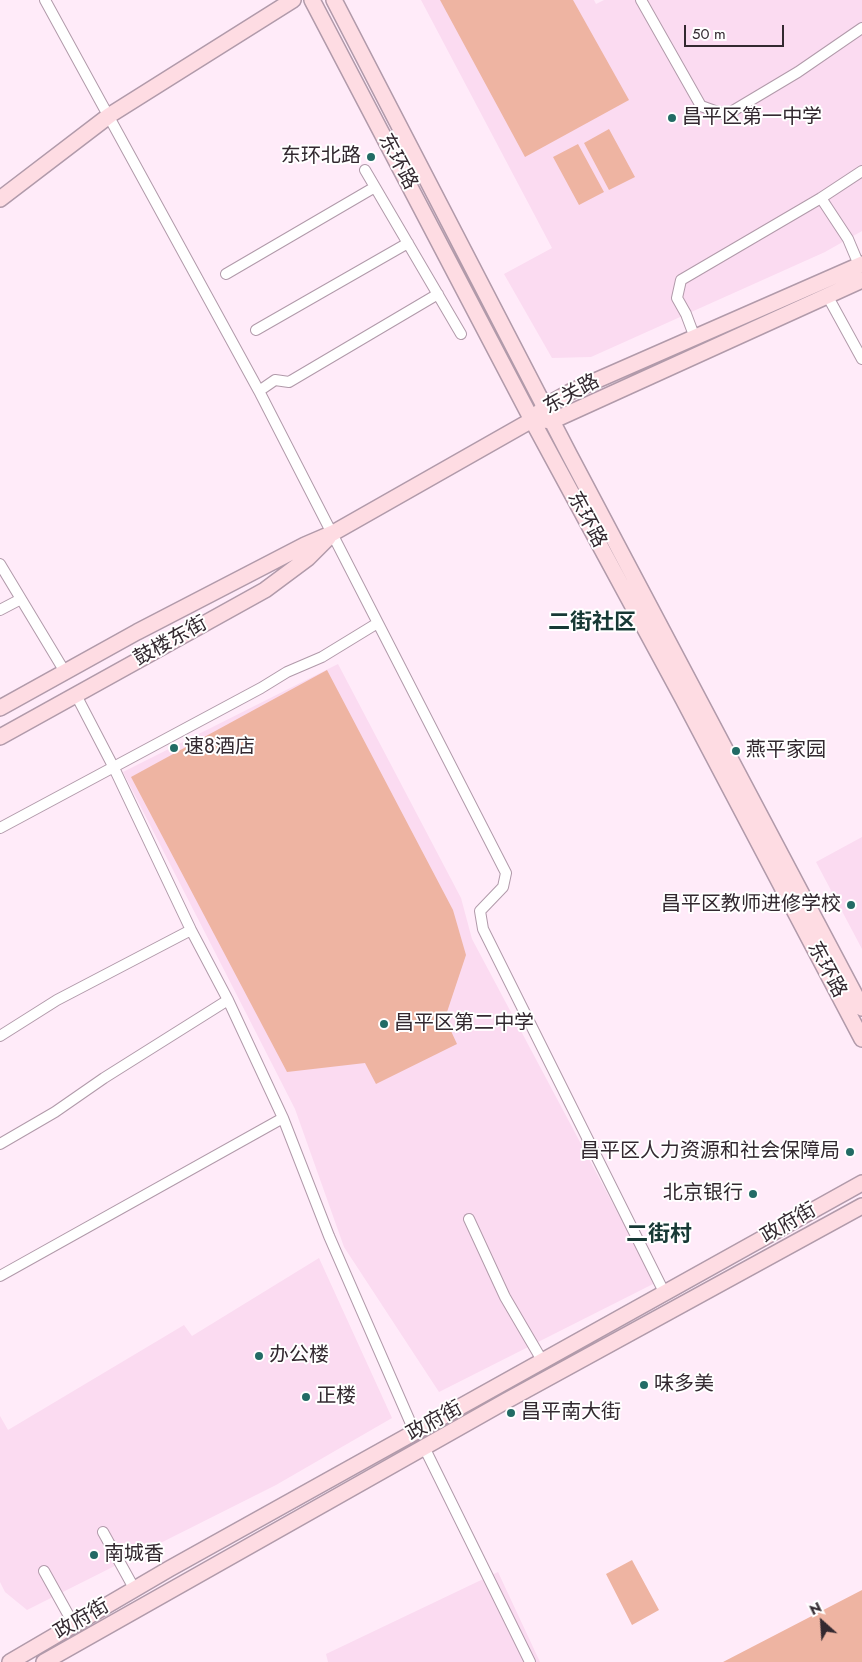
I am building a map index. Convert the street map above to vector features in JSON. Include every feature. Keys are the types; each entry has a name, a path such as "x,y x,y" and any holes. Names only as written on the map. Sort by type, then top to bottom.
{"street":[{"path":"45,0 110,115 259,391 375,615 376,624 506,873 503,886 480,911 483,929 665,1294"},
{"path":"0,198 110,115 293,0"},
{"name":"东环路","path":"312,0 532,420 862,1039"},
{"name":"东环路","path":"334,0 552,420 862,1008"},
{"path":"641,0 701,106 726,115 798,72 862,28"},
{"path":"365,170 461,334"},
{"path":"695,338 686,314 677,298 681,280 821,198 862,170"},
{"path":"226,274 375,187"},
{"path":"821,198 848,239 861,270"},
{"path":"256,330 408,243"},
{"name":"东关路","path":"532,420 545,406 570,392 861,270"},
{"name":"东关路","path":"532,420 552,420 828,297 861,270"},
{"path":"259,391 275,380 288,382 438,294"},
{"path":"828,297 862,359"},
{"name":"鼓楼东街","path":"0,708 244,576 305,544 333,533 532,420"},
{"name":"鼓楼东街","path":"0,737 265,590 308,558 333,533"},
{"path":"0,564 65,672"},
{"path":"0,610 20,599"},
{"path":"0,828 114,768 163,739 261,688 287,672 322,657 376,624"},
{"path":"76,694 114,768 191,930 228,1000 283,1118 329,1236 415,1433"},
{"path":"0,1036 57,1000 191,930"},
{"path":"0,1144 55,1112 104,1078 228,1000"},
{"path":"0,1276 283,1118"},
{"name":"政府街","path":"10,1662 74,1624 862,1183"},
{"name":"政府街","path":"44,1662 424,1447 862,1206"},
{"path":"469,1218 505,1296 543,1362"},
{"path":"424,1447 530,1662"},
{"path":"103,1532 135,1590"},
{"path":"44,1571 74,1624"},
{"path":"0,1656 3,1662"}],"shaded area":[{"name":"昌平区第一中学","path":"421,0 594,0 596,4 604,0 862,0 862,231 825,252 591,357 552,358 504,274 552,248"},
{"path":"440,0 573,0 629,100 525,157"},
{"path":"609,129 635,177 609,190 584,143"},
{"path":"578,144 604,192 579,205 553,157"},
{"name":"昌平区第二中学","path":"338,664 461,898 472,939 655,1283 439,1392 344,1247 295,1109 123,772"},
{"path":"327,670 453,910 466,955 445,1018 457,1044 376,1084 365,1063 287,1072 131,777"},
{"name":"昌平区教师进修学校","path":"862,837 862,949 816,862"},
{"path":"319,1258 392,1418 276,1485 27,1610 5,1592 0,1582 0,1416 8,1430 184,1325 192,1336"},
{"path":"632,1560 659,1610 632,1625 606,1574"},
{"path":"498,1572 540,1662 328,1662 326,1654"},
{"path":"862,1590 862,1662 723,1662"}],"place":[{"name":"昌平区第一中学","path":"672,118"},
{"name":"东环北路","path":"371,157"},
{"name":"速8酒店","path":"174,748"},
{"name":"燕平家园","path":"736,751"},
{"name":"昌平区教师进修学校","path":"851,905"},
{"name":"昌平区第二中学","path":"384,1024"},
{"name":"昌平区人力资源和社会保障局","path":"850,1152"},
{"name":"北京银行","path":"753,1194"},
{"name":"办公楼","path":"259,1356"},
{"name":"味多美","path":"644,1385"},
{"name":"正楼","path":"306,1397"},
{"name":"昌平南大街","path":"511,1413"},
{"name":"南城香","path":"94,1555"}],"district":[{"name":"二街社区","path":"592,624"},
{"name":"二街村","path":"659,1236"}]}
